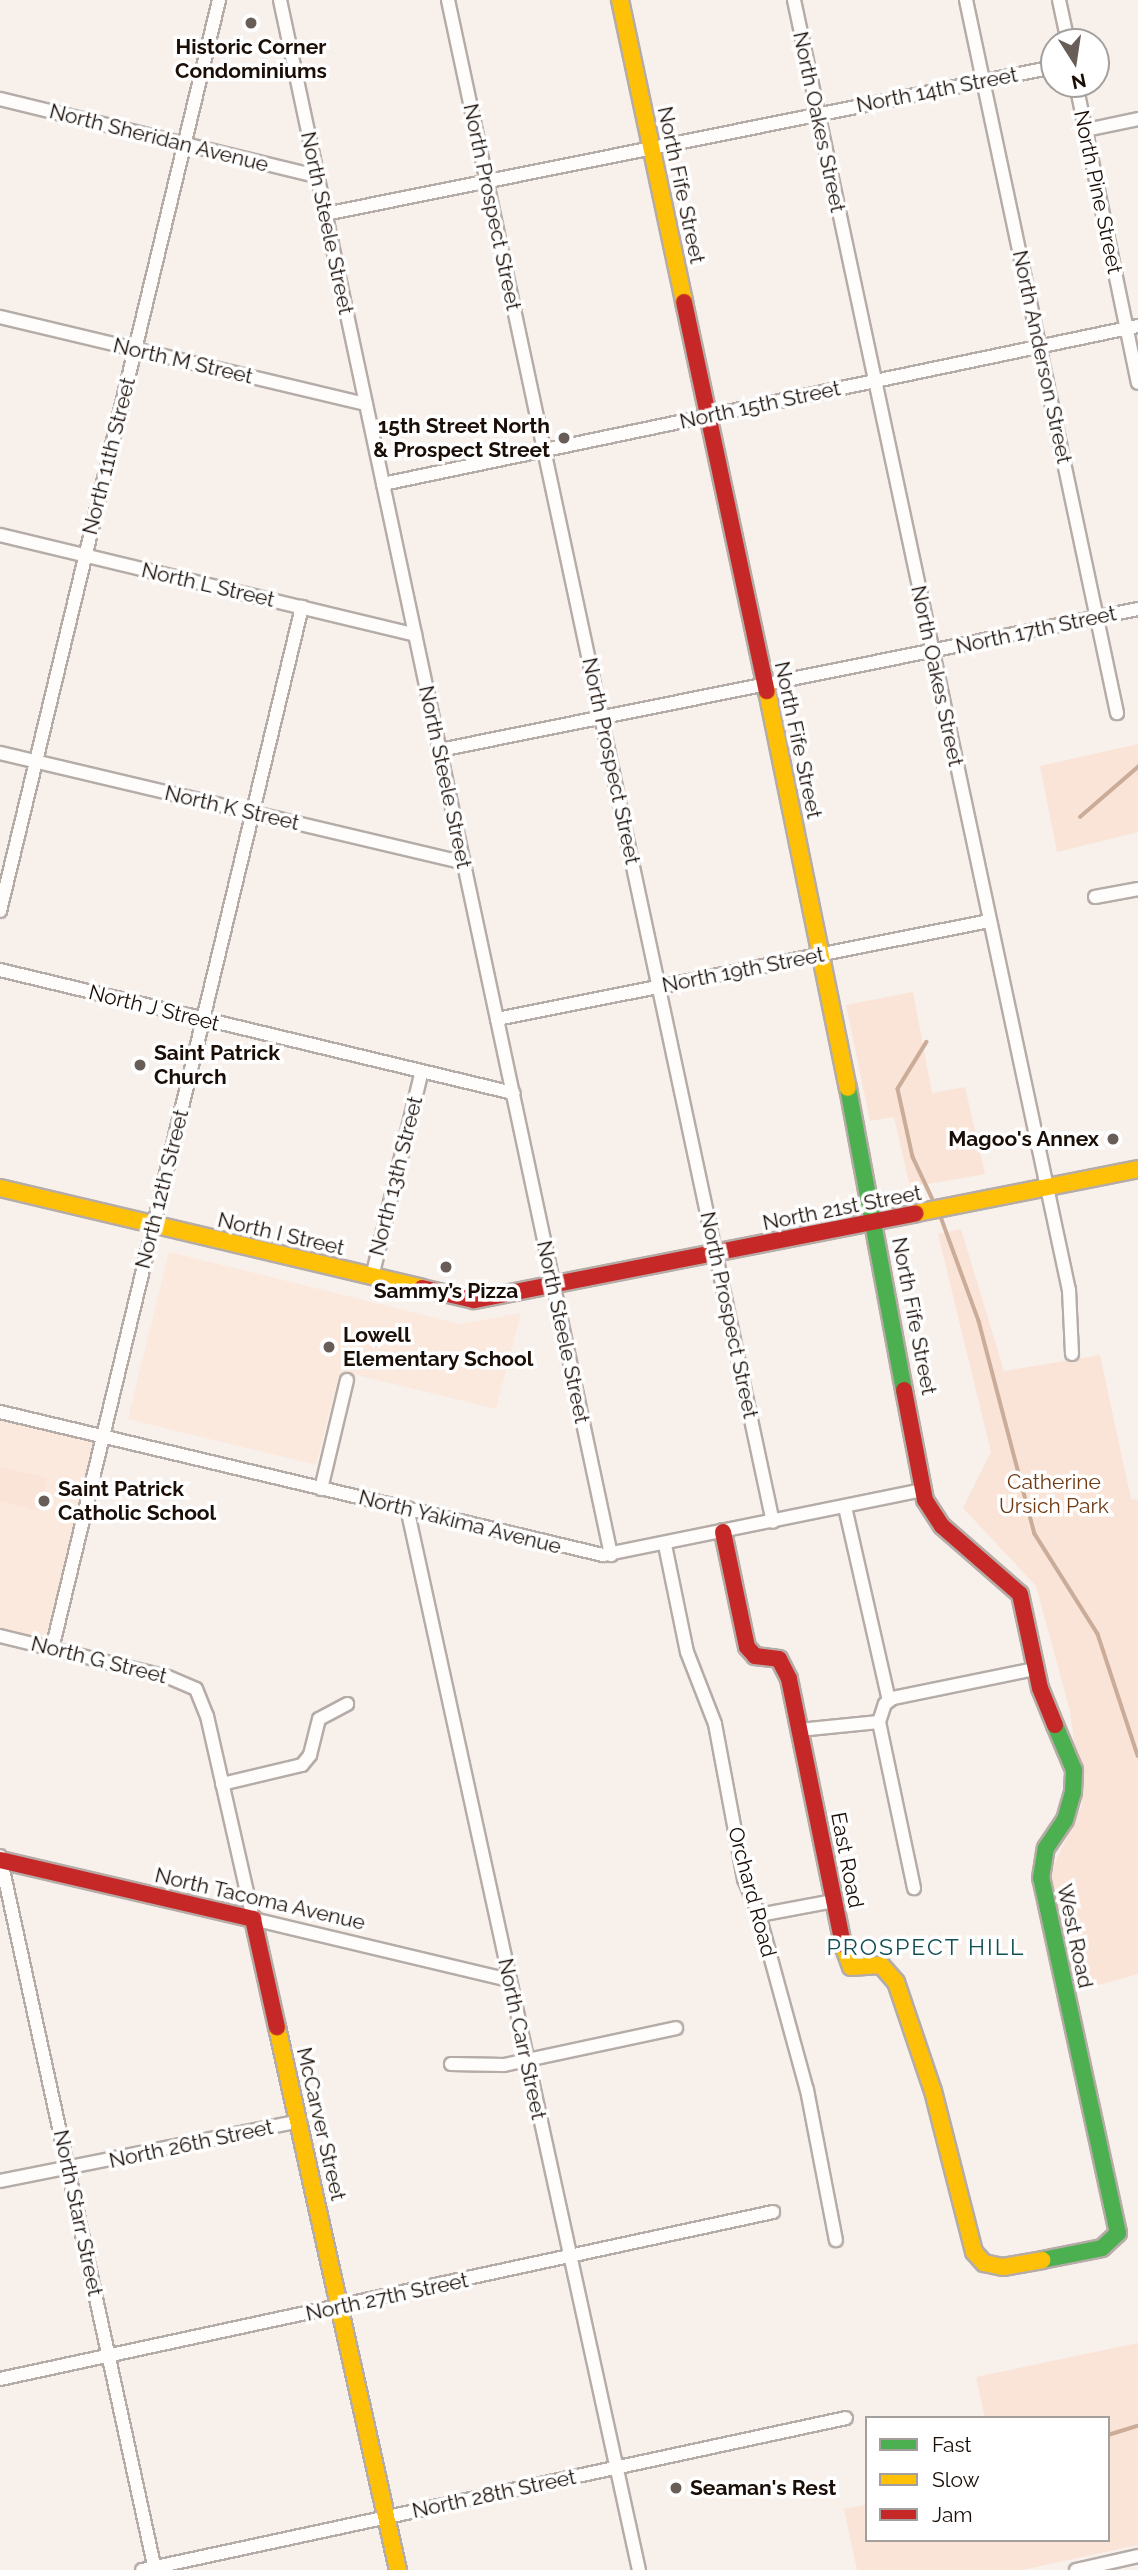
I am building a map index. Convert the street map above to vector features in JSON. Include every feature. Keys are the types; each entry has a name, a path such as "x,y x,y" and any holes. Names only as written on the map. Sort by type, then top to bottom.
{"street":[{"name":"North 11th Street","path":"0,911 219,0"},
{"name":"North Steele Street","path":"280,0 611,1555"},
{"name":"North Prospect Street","path":"448,0 773,1522"},
{"name":"North Fife Street","path":"620,0 878,1222 923,1490"},
{"name":"North Oakes Street","path":"794,0 1069,1290 1072,1354"},
{"name":"North Anderson Street","path":"966,0 1117,713"},
{"path":"1059,0 1065,28"},
{"name":"North 14th Street","path":"326,214 1040,70"},
{"name":"North Pine Street","path":"1079,98 1132,327 1138,383"},
{"name":"North Sheridan Avenue","path":"0,99 317,176"},
{"path":"1086,130 1138,119"},
{"name":"North M Street","path":"0,317 366,404"},
{"name":"North 15th Street","path":"383,484 1132,327"},
{"name":"North L Street","path":"0,535 415,635"},
{"name":"North 12th Street","path":"52,1649 302,607"},
{"name":"North 17th Street","path":"440,750 1138,609"},
{"name":"North K Street","path":"0,753 464,863"},
{"path":"1095,897 1138,889"},
{"name":"North 19th Street","path":"497,1019 989,920"},
{"name":"North J Street","path":"0,970 421,1074 513,1093"},
{"name":"North 13th Street","path":"372,1277 421,1074"},
{"name":"North 21st Street","path":"554,1288 1138,1169"},
{"name":"North I Street","path":"0,1188 474,1300 554,1288"},
{"path":"321,1489 347,1380"},
{"name":"North Yakima Avenue","path":"0,1412 611,1555 923,1490"},
{"name":"West Road","path":"923,1490 930,1512 942,1526 1020,1594 1034,1669 1074,1770 1073,1792 1065,1820 1046,1848 1041,1878 1118,2233 1101,2248 1035,2264 992,2267 978,2259"},
{"path":"845,1507 889,1700 879,1722 914,1888"},
{"name":"North Carr Street","path":"407,1508 639,2570"},
{"name":"East Road","path":"723,1532 747,1647 755,1656 772,1656 784,1665 849,1965 879,1965 896,1982 933,2091 971,2245 978,2259"},
{"name":"Orchard Road","path":"664,1545 687,1652 715,1724 744,1879 759,1915 807,2090 836,2240"},
{"name":"North G Street","path":"0,1636 168,1677 196,1689"},
{"path":"889,1700 1034,1669"},
{"name":"McCarver Street","path":"196,1689 222,1784 253,1919 398,2570"},
{"path":"222,1784 302,1765 310,1755 319,1719 347,1704"},
{"path":"799,1730 879,1722"},
{"name":"North Tacoma Avenue","path":"0,1859 509,1980"},
{"name":"North Starr Street","path":"0,1859 70,2167 150,2569"},
{"path":"759,1915 834,1901"},
{"path":"451,2064 527,2061 677,2028"},
{"name":"North 26th Street","path":"0,2180 299,2121"},
{"name":"North 27th Street","path":"0,2379 773,2212"},
{"name":"North 28th Street","path":"150,2569 846,2418"},
{"path":"1076,2570 1106,2567 1138,2556"}],"shaded area":[{"name":"Lowell Elementary School","path":"169,1252 460,1324 521,1313 496,1409 340,1371 316,1465 128,1419"},
{"name":"Saint Patrick Catholic School","path":"0,1412 103,1437 52,1649 0,1636"}],"green space":[{"path":"1138,744 1138,832 1057,852 1040,766"},
{"path":"913,992 932,1093 965,1087 985,1174 910,1187 894,1117 870,1121 846,1005"},
{"name":"Catherine Ursich Park","path":"961,1229 1004,1371 1100,1355 1131,1499 1138,1500 1138,1974 1066,1994 1043,1888 1082,1805 1070,1711 1036,1586 963,1508 991,1452 938,1234"},
{"path":"0,1467 48,1478 39,1511 0,1501"},
{"path":"1138,2343 1138,2545 1022,2570 857,2570 844,2509 865,2505 865,2542 1110,2542 1110,2416 985,2416 976,2377"}],"waterway":[{"path":"1080,817 1138,767"},
{"path":"927,1042 898,1089 913,1157 935,1204"},
{"path":"940,1214 979,1321 1035,1534 1098,1634 1138,1756"},
{"path":"1110,2434 1138,2426"}],"traffic: fast":[{"path":"848,1088 904,1390"},
{"path":"1042,2260 1102,2248 1118,2233 1041,1878 1046,1848 1065,1820 1073,1792 1074,1770 1055,1725"}],"traffic: slow":[{"path":"620,0 684,302"},
{"path":"767,691 848,1088"},
{"path":"916,1213 1138,1169"},
{"path":"0,1188 422,1288"},
{"path":"843,1945 851,1967 881,1965 896,1982 933,2091 974,2252 984,2263 1003,2267 1042,2260"},
{"path":"277,2027 398,2570"}],"traffic: jam":[{"path":"684,302 767,691"},
{"path":"422,1288 474,1300 916,1213"},
{"path":"904,1390 925,1500 942,1526 1020,1594 1040,1688 1055,1725"},
{"path":"723,1532 747,1647 755,1656 779,1659 789,1679 843,1945"},
{"path":"0,1860 253,1919 277,2027"}],"place":[{"name":"Historic Corner Condominiums","path":"251,23"},
{"name":"15th Street North & Prospect Street","path":"564,438"},
{"name":"Saint Patrick Church","path":"140,1065"},
{"name":"Magoo's Annex","path":"1113,1139"},
{"name":"Sammy’s Pizza","path":"446,1267"},
{"name":"Lowell Elementary School","path":"329,1347"},
{"name":"Saint Patrick Catholic School","path":"44,1501"},
{"name":"Seaman's Rest","path":"676,2488"}],"district":[{"name":"PROSPECT HILL","path":"926,1947"}]}
